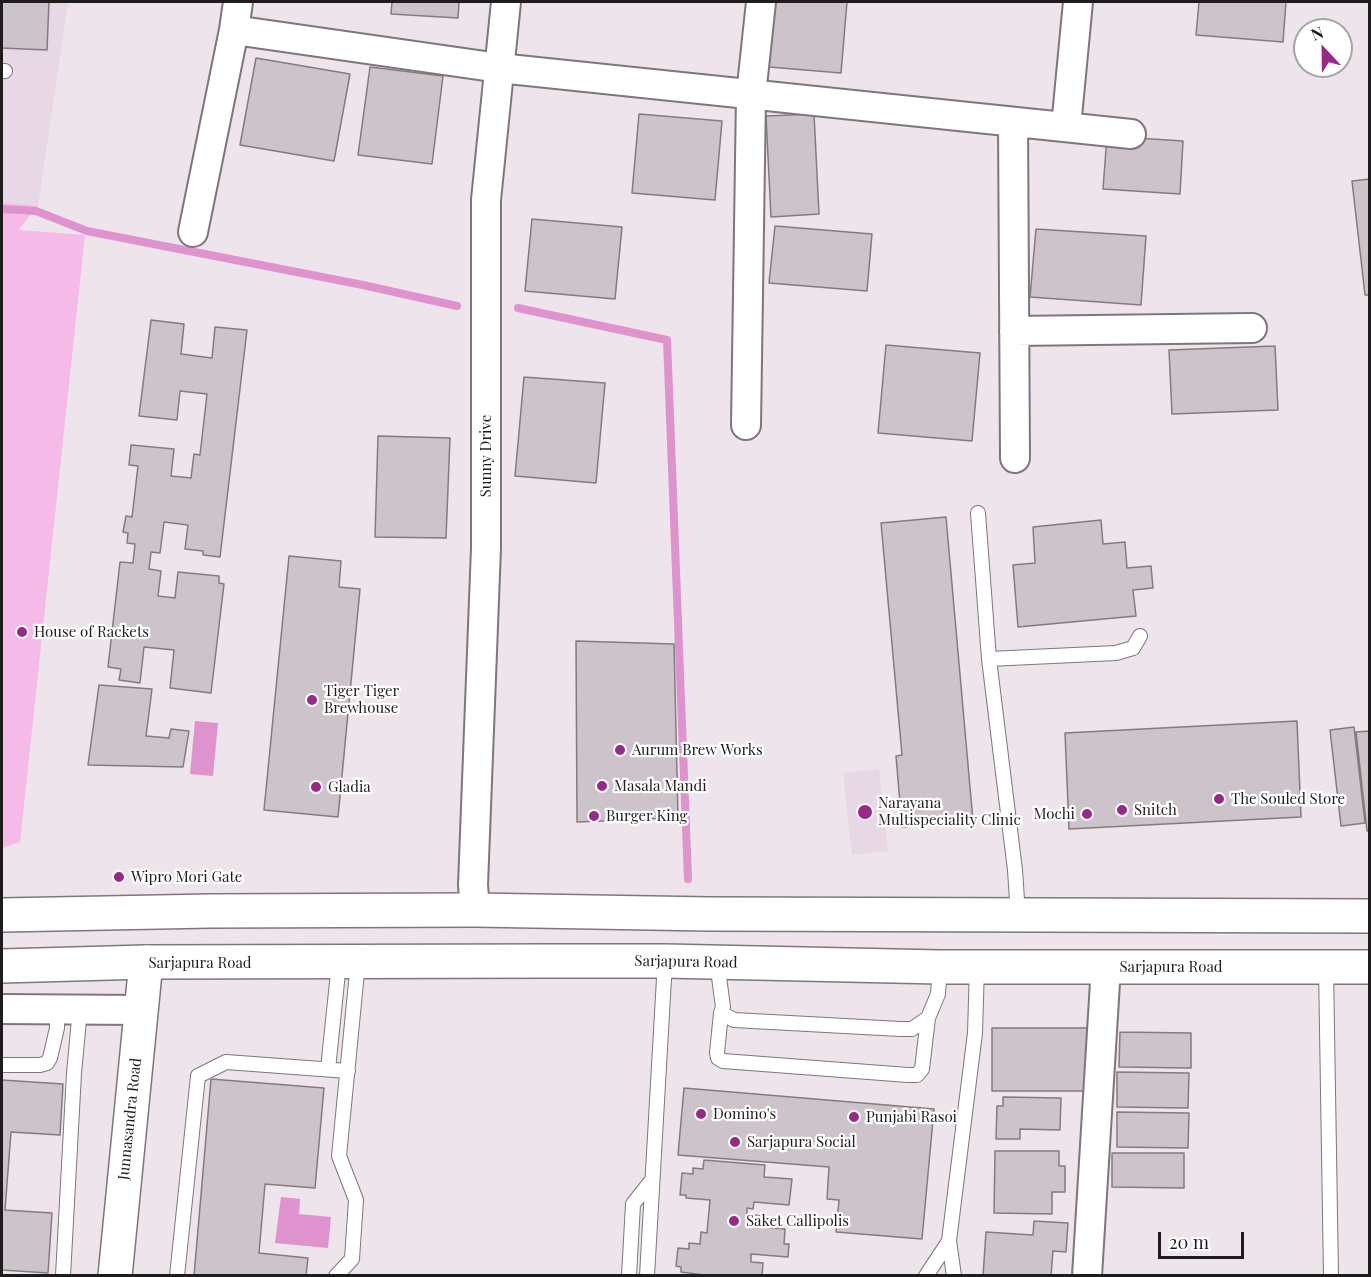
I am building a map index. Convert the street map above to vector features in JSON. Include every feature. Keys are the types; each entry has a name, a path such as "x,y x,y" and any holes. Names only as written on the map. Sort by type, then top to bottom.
{"main road":[{"path":"2,915 475,910 709,914 1370,916"},
{"name":"Sarjapura Road","path":"2,966 146,963 664,961 940,967 1370,967"},
{"name":"Junnasandra Road","path":"114,1275 146,963"}],"street":[{"path":"193,232 238,2"},
{"name":"Sunny Drive","path":"475,910 473,874 486,548 486,200 506,2"},
{"path":"746,425 751,95 761,2"},
{"path":"1066,127 1078,2"},
{"path":"234,30 499,69 1131,134"},
{"path":"1013,122 1015,458"},
{"path":"1014,331 1252,328"},
{"path":"1087,1275 1106,966"},
{"path":"2,1009 141,1010"}],"lane":[{"path":"978,513 989,659 1015,870 1018,915"},
{"path":"989,659 1116,654 1133,648 1140,636"},
{"path":"647,1275 664,961"},
{"path":"328,1069 349,962"},
{"path":"336,1275 352,1259 356,1200 339,1156 348,1071 349,962"},
{"path":"717,962 723,1007 717,1053 718,1058 723,1061 908,1075 917,1075 922,1069 928,1018 938,994 940,967"},
{"path":"954,1275 949,1241 975,1034 977,966"},
{"path":"1326,967 1331,1275"},
{"path":"2,1065 46,1063 50,1058 57,1028 69,1009"},
{"path":"63,1275 74,1073 69,1009"},
{"path":"722,1013 734,1020 900,1029 912,1029 928,1018"},
{"path":"177,1275 198,1076 226,1062 348,1071"},
{"path":"629,1275 633,1204 652,1180"},
{"path":"926,1275 949,1241"}],"shaded area":[{"path":"2,2 68,2 38,206 2,203"},
{"name":"House of Rackets","path":"2,203 38,206 18,230 85,235 20,842 2,848"},
{"path":"195,721 218,723 213,776 190,774"},
{"name":"Narayana Multispeciality Clinic","path":"879,769 888,851 852,855 843,773"},
{"path":"1369,1053 1369,1276 1368,1275"},
{"path":"281,1197 300,1199 299,1214 331,1217 328,1248 275,1243"}],"building":[{"path":"2,2 49,2 47,50 2,48"},
{"path":"392,2 459,2 458,18 391,14"},
{"path":"775,2 847,2 841,73 769,67"},
{"path":"1199,2 1286,2 1283,42 1196,35"},
{"path":"256,58 350,74 334,161 240,145"},
{"path":"370,67 443,76 432,164 358,155"},
{"path":"639,114 722,121 715,200 632,193"},
{"path":"814,114 819,214 771,217 766,116"},
{"path":"1107,136 1183,141 1180,194 1103,189"},
{"path":"1370,179 1370,295 1365,295 1352,181"},
{"path":"532,219 622,227 615,299 525,291"},
{"path":"775,226 872,234 867,291 769,283"},
{"path":"1036,229 1146,236 1141,305 1030,297"},
{"path":"151,320 184,324 181,354 212,358 215,327 247,330 220,557 203,555 203,551 185,549 188,525 164,522 160,553 151,552 149,569 161,571 158,596 175,598 178,572 219,576 219,583 224,584 211,693 170,688 174,650 144,647 140,683 119,680 121,669 108,667 120,562 133,563 135,544 127,543 128,533 123,532 126,516 132,517 138,466 129,465 131,445 174,449 171,476 191,478 194,454 200,455 207,394 180,391 177,420 139,416"},
{"path":"886,345 980,353 972,441 878,433"},
{"path":"1275,346 1278,410 1172,414 1169,350"},
{"path":"524,377 605,383 596,483 515,476"},
{"path":"378,436 450,438 446,538 375,537"},
{"path":"946,517 973,821 902,827 896,756 902,755 881,523"},
{"path":"1101,520 1103,544 1125,542 1127,568 1151,566 1153,588 1133,590 1136,616 1018,627 1013,565 1035,563 1033,527"},
{"name":"Tiger Tiger Brewhouse","path":"289,556 341,561 339,587 360,589 338,817 264,810"},
{"path":"576,641 674,644 678,818 577,822"},
{"path":"99,685 152,689 146,736 169,738 171,729 189,731 183,767 88,765"},
{"path":"1297,721 1301,817 1069,829 1065,733"},
{"path":"1354,727 1365,823 1341,826 1330,730"},
{"path":"1370,731 1370,831 1367,831 1356,732"},
{"path":"992,1028 1087,1028 1087,1091 992,1091"},
{"path":"1120,1032 1191,1033 1191,1068 1119,1067"},
{"path":"1117,1072 1189,1073 1188,1108 1117,1107"},
{"path":"211,1079 324,1088 315,1188 265,1184 259,1253 308,1258 306,1276 194,1276"},
{"path":"2,1080 63,1084 60,1135 11,1132 5,1210 52,1213 48,1273 2,1270"},
{"path":"684,1088 934,1109 922,1239 836,1232 839,1200 827,1199 829,1167 678,1155"},
{"path":"1003,1097 1061,1098 1060,1130 1020,1129 1020,1139 996,1139 997,1106 1003,1106"},
{"path":"1117,1112 1189,1113 1188,1148 1117,1147"},
{"path":"995,1151 1059,1151 1059,1166 1065,1166 1065,1192 1052,1192 1052,1214 994,1213"},
{"path":"1112,1153 1184,1153 1184,1188 1112,1187"},
{"name":"Saket Callipolis","path":"704,1160 765,1165 764,1177 792,1179 789,1205 754,1202 753,1209 747,1208 747,1214 761,1216 760,1227 785,1229 784,1244 789,1244 788,1257 751,1254 751,1262 763,1263 762,1276 712,1276 681,1272 681,1267 676,1266 678,1248 689,1249 689,1243 700,1244 701,1232 707,1233 710,1200 686,1198 686,1195 680,1195 682,1173 693,1174 693,1168 703,1169"},
{"path":"1034,1221 1068,1223 1066,1252 1053,1251 1051,1276 983,1276 986,1232 1033,1235"}],"waterway":[{"path":"2,209 36,211 87,231 363,285 457,306"},
{"path":"518,308 667,340 688,879"}],"place":[{"name":"House of Rackets","path":"22,632"},
{"name":"Tiger Tiger Brewhouse","path":"312,700"},
{"name":"Aurum Brew Works","path":"620,750"},
{"name":"Masala Mandi","path":"602,786"},
{"name":"Gladia","path":"316,787"},
{"name":"The Souled Store","path":"1219,799"},
{"name":"Snitch","path":"1122,810"},
{"name":"Narayana Multispeciality Clinic","path":"865,812"},
{"name":"Mochi","path":"1087,814"},
{"name":"Burger King","path":"594,816"},
{"name":"Wipro Mori Gate","path":"119,877"},
{"name":"Domino's","path":"701,1114"},
{"name":"Punjabi Rasoi","path":"854,1117"},
{"name":"Sarjapura Social","path":"735,1142"},
{"name":"Saket Callipolis","path":"734,1221"}]}
